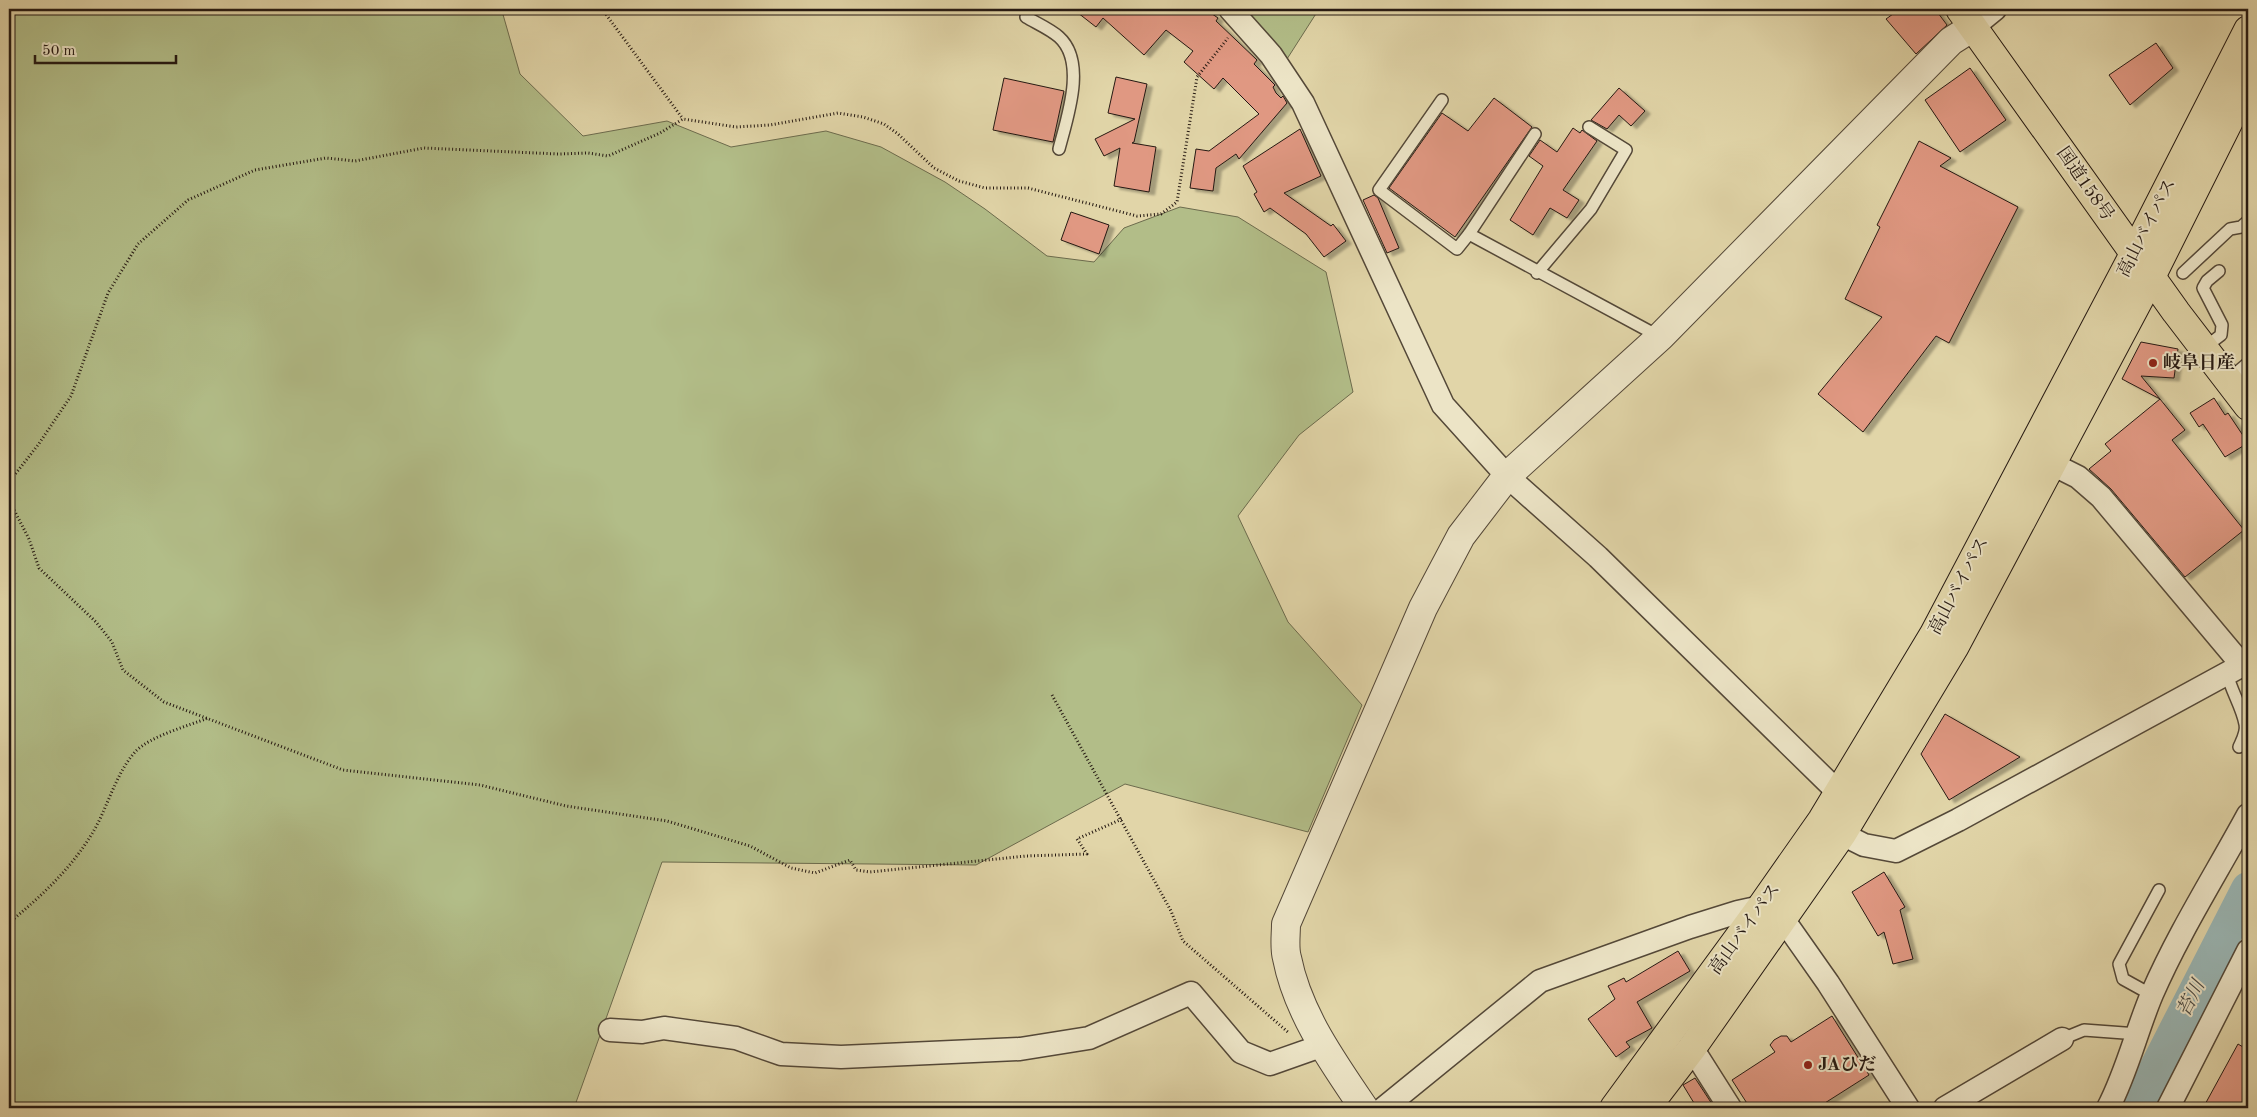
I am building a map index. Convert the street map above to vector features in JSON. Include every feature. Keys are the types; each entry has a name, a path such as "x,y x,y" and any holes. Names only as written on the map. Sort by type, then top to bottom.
{"highway":[{"name":"国道158号","path":"1967,18 2134,254 2248,406"},
{"name":"高山バイパス","path":"1646,1108 1692,1048 1772,913 1839,793 1934,634 2134,254 2248,30"},
{"name":"高山バイパス","path":"1614,1108 1772,913 1842,834 1955,646 2151,277 2248,83"}],"street":[{"path":"1364,1108 1315,1048 1286,957 1286,924 1424,608 1461,536 1508,476 1660,337 1951,41 1967,18 1995,9"},
{"path":"1235,16 1271,55 1303,103 1443,405 1508,476 1598,557 1839,793"},
{"path":"1842,834 1864,845 1896,851 1958,820 2239,667 2101,498 2078,477 2052,464"},
{"path":"2108,1108 2118,1088 2152,994 2248,815"},
{"path":"1384,1108 1540,982 1690,927 1738,912 1772,913 1828,983 1908,1108"},
{"path":"2168,1108 2248,950"},
{"path":"610,1030 642,1032 664,1028 736,1038 781,1054 841,1057 1020,1049 1089,1038 1191,993 1241,1052 1270,1064 1315,1048"},
{"path":"1944,1108 2062,1039"},
{"path":"1692,1048 1730,1108"}],"lane":[{"path":"1030,9 1026,17 1059,37 1069,50 1074,89 1059,149"},
{"path":"1442,100 1378,190 1457,249 1536,134"},
{"path":"1537,273 1591,209 1626,150 1589,126"},
{"path":"2183,273 2230,229 2248,222"},
{"path":"1468,234 1537,273 1660,337"},
{"path":"2204,348 2221,336 2222,325 2203,288 2206,281 2219,271"},
{"path":"2228,380 2248,363"},
{"path":"2239,667 2230,688 2246,724 2240,747"},
{"path":"2152,994 2124,980 2119,964 2159,890"},
{"path":"2062,1039 2084,1030 2138,1034"}],"path":[{"path":"602,9 682,119"},
{"path":"9,482 38,445 71,396 108,293 138,244 188,200 255,170 326,158 354,160 424,148 558,154 588,153 608,156 660,133 682,119 736,127 770,125 838,113 863,117 884,124 898,134 934,168 959,181 985,188 1028,188 1138,216 1161,214 1177,202 1198,77 1235,16"},
{"path":"9,507 11,504 29,539 38,568 96,622 112,642 123,670 164,702 343,770 480,785 566,806 667,820 750,846 791,868 815,872 850,860 856,870 870,872 1026,856 1087,854 1077,838 1122,819"},
{"path":"1052,695 1171,911 1183,941 1315,1048"},
{"path":"9,923 53,885 90,837 135,752 145,744 208,718"}],"green space":[{"path":"9,9 505,9 502,11 520,74 583,136 667,121 731,147 826,131 881,147 945,182 985,209 1047,256 1094,262 1124,228 1180,207 1238,217 1326,272 1353,392 1299,435 1238,516 1288,622 1362,705 1308,832 1125,784 976,865 662,862 574,1108 9,1108"},
{"path":"1238,9 1319,9 1287,59"}],"building":[{"path":"1073,9 1205,9 1218,18 1216,21 1257,60 1254,64 1275,85 1273,87 1276,93 1281,98 1283,96 1287,103 1239,159 1236,154 1216,168 1213,191 1190,188 1196,149 1209,151 1259,114 1223,78 1214,89 1184,62 1193,51 1166,30 1144,55 1103,18 1096,27"},
{"path":"1900,9 1935,9 1947,25 1916,54 1886,19"},
{"path":"2156,43 2173,68 2130,105 2109,75"},
{"path":"1970,68 2006,120 1960,152 1925,100"},
{"path":"1116,77 1147,84 1134,142 1132,143 1156,147 1149,192 1114,186 1120,148 1104,156 1095,139 1135,119 1108,113"},
{"path":"1004,78 1064,91 1053,142 993,130"},
{"path":"1619,88 1645,111 1631,126 1619,115 1607,129 1591,120"},
{"path":"1494,98 1532,127 1455,237 1389,188 1442,113 1468,131"},
{"path":"1573,128 1580,133 1582,130 1597,141 1563,190 1579,200 1567,218 1550,208 1533,235 1510,220 1543,166 1529,156 1540,140 1557,152"},
{"path":"1300,129 1321,176 1284,193 1331,226 1333,224 1346,241 1324,257 1306,234 1270,208 1264,212 1254,194 1257,192 1243,166"},
{"path":"1919,141 1951,158 1940,166 2018,207 1949,343 1936,336 1863,432 1818,394 1882,317 1845,299 1880,227 1877,225"},
{"path":"1374,195 1378,198 1399,248 1387,253 1363,200"},
{"path":"1071,212 1109,225 1099,254 1061,240"},
{"name":"岐阜日産","path":"2141,342 2178,349 2174,378 2141,376 2160,399 2122,379"},
{"path":"2214,398 2225,415 2228,413 2248,443 2225,457 2203,424 2199,427 2190,413"},
{"path":"2160,399 2185,430 2172,440 2244,530 2185,577 2111,489 2089,469 2111,451 2105,444"},
{"path":"1945,714 2020,757 1949,800 1921,754"},
{"path":"1884,872 1905,907 1900,910 1913,959 1893,964 1884,932 1878,936 1852,892"},
{"path":"1678,951 1690,971 1637,1002 1652,1028 1626,1042 1630,1047 1616,1057 1588,1019 1615,999 1608,986 1624,978 1626,982"},
{"name":"JAひだ","path":"1832,1016 1869,1075 1817,1108 1750,1108 1732,1080 1775,1052 1770,1045 1774,1040 1781,1036 1787,1036 1791,1042"},
{"path":"2238,1044 2248,1050 2248,1108 2203,1108"},
{"path":"1695,1078 1712,1104 1706,1108 1697,1108 1683,1085"}],"waterway":[{"name":"苔川","path":"2136,1108 2248,889"}],"place":[{"name":"岐阜日産","path":"2153,363"},
{"name":"JAひだ","path":"1808,1065"}]}
